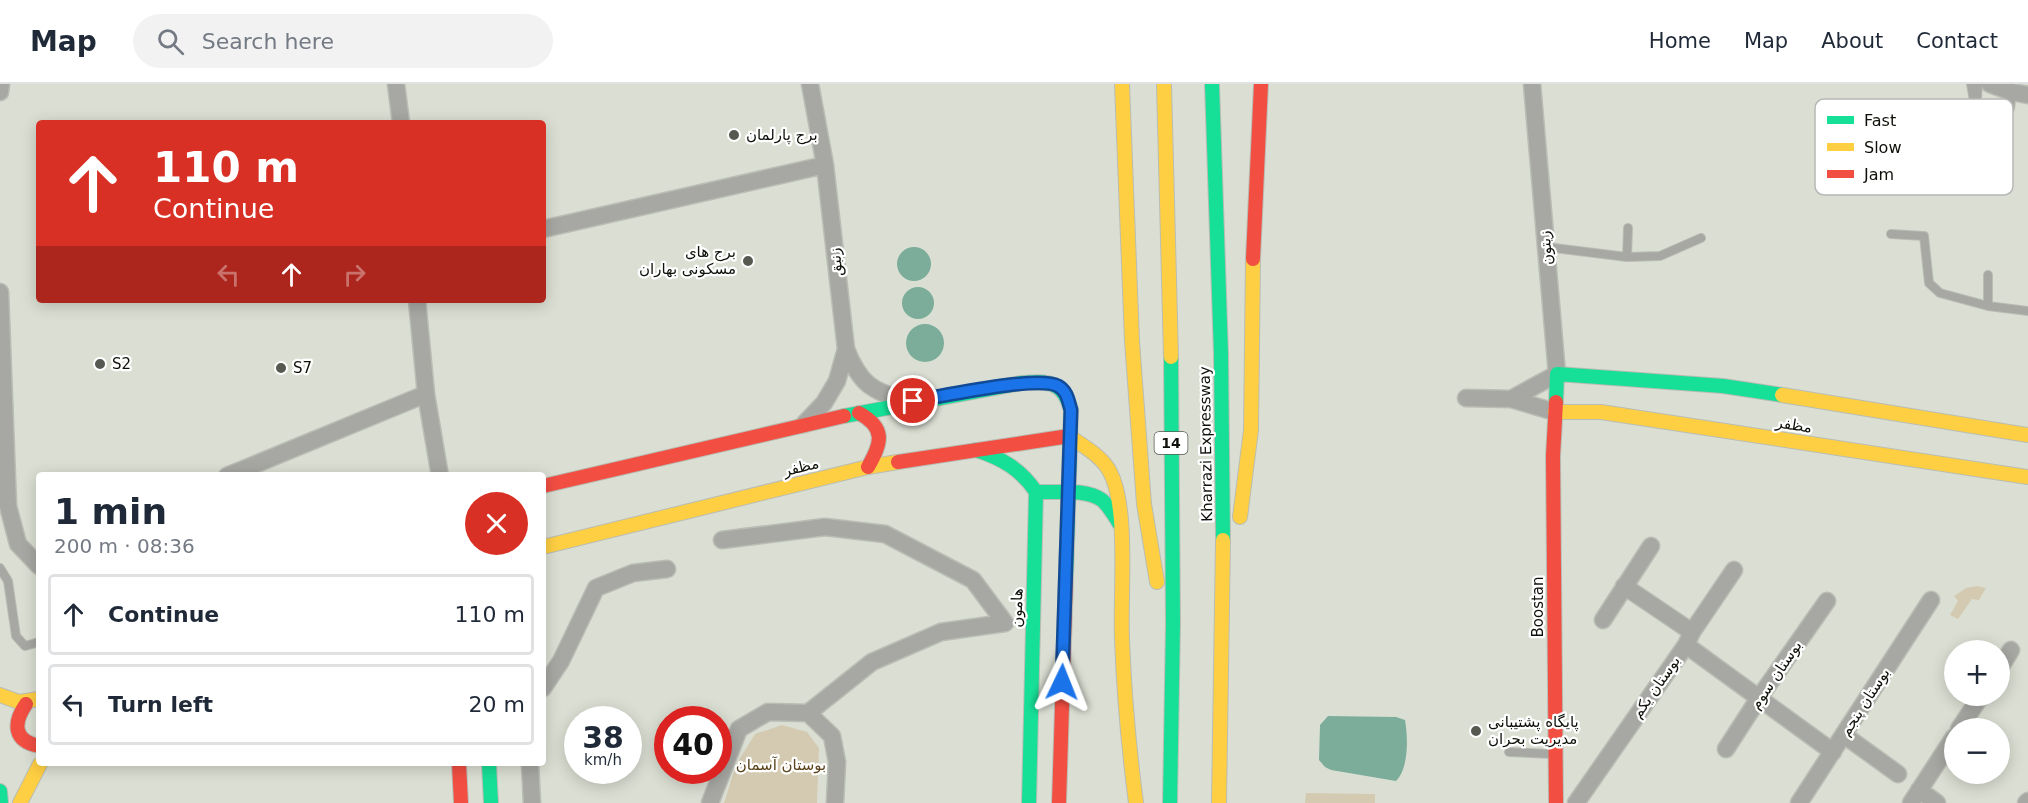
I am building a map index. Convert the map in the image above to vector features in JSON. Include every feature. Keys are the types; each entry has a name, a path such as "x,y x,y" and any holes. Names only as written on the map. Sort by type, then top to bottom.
{"main road":[{"path":"1113,84 1127,186"},
{"path":"1122,84 1132,341 1144,504 1173,685"},
{"name":"14","path":"1164,84 1168,219 1173,685 1170,803"},
{"name":"Kharrazi Expressway","path":"1212,84 1224,432 1224,642 1220,803"},
{"path":"1224,642 1251,430 1254,215 1261,84"},
{"name":"مظفر","path":"1557,374 1723,386 1872,408 2028,435"},
{"name":"زیتون","path":"1555,412 1557,374"},
{"path":"1599,400 1604,384 1617,379"},
{"path":"546,485 804,424 913,401 1020,385 1043,383 1057,386 1066,393 1071,410 1059,803"},
{"name":"مظفر","path":"1555,412 1599,400 2028,477"},
{"name":"Boostan","path":"1555,412 1553,456 1556,803"},
{"path":"859,413 870,418 877,428 880,439 879,448 868,467"},
{"path":"1069,436 1100,460 1111,472 1116,488 1122,637 1129,744 1136,803"},
{"name":"مظفر","path":"546,546 868,467 1069,436"},
{"path":"974,449 999,457 1019,471 1036,492 1087,494 1099,498 1109,507 1119,523"},
{"name":"هامون","path":"1029,803 1036,492"},
{"path":"0,695 8,700 26,704"},
{"path":"36,700 26,704 18,714 16,728 21,738 30,746 36,746"},
{"path":"20,803 39,766"},
{"path":"459,766 461,803"},
{"path":"489,766 490,803"},
{"path":"0,791 1,803"}],"street":[{"path":"0,92 1,84"},
{"path":"396,84 401,120"},
{"name":"زنبق","path":"810,84 825,165 846,349 854,369 868,385 886,396 913,401"},
{"name":"زیتون","path":"1532,84 1557,374"},
{"path":"1990,84 2020,93"},
{"path":"546,227 825,165"},
{"path":"0,292 8,506 18,544 36,563"},
{"path":"417,303 426,394 439,472"},
{"path":"804,424 824,403 837,381 846,349"},
{"path":"1510,399 1557,374"},
{"path":"237,472 426,394"},
{"path":"1466,398 1510,399 1555,412"},
{"path":"710,803 740,729 768,712 808,713 872,662 941,632 1005,623 974,580 885,534 825,527 722,540"},
{"path":"1603,620 1651,546"},
{"path":"546,683 561,660 596,588 633,573 667,569"},
{"name":"بوستان یکم","path":"1576,803 1734,570"},
{"path":"1624,586 1759,698 1833,752"},
{"name":"بوستان پنجم","path":"1799,803 1930,600"},
{"name":"بوستان سوم","path":"1726,749 1827,601"},
{"path":"808,713 832,736 837,762 835,803"},
{"path":"1844,735 1898,774"},
{"path":"1937,803 1915,797 1944,752"},
{"path":"530,766 532,803"}],"lane":[{"path":"1971,84 1974,99"},
{"path":"1977,99 1978,84"},
{"path":"1628,228 1628,257"},
{"path":"1891,234 1924,236 1929,283 1934,290 1988,306 2028,311"},
{"path":"1546,248 1628,257 1660,256 1701,237"},
{"path":"1988,275 1988,306"},
{"path":"0,568 8,581 16,636 26,646 36,643"},
{"path":"1509,752 1556,754"}],"green space":[{"path":"1977,586 1986,588 1979,600 1972,599 1958,619 1950,615 1958,601 1954,596 1966,588"},
{"name":"بوستان آسمان","path":"782,725 807,732 819,748 817,803 724,803 730,784 732,784 736,765 755,734"},
{"path":"1306,793 1375,794 1375,803 1305,803"}],"shaded area":[{"path":"914,247 926,252 931,264 926,276 914,281 902,276 897,264 902,252"},
{"path":"918,287 929,292 934,303 929,314 918,319 907,314 902,303 907,292"},
{"path":"925,324 938,330 944,343 938,356 925,362 912,356 906,343 912,330"},
{"path":"1328,716 1396,717 1405,720 1407,743 1405,760 1396,781 1325,767 1319,760 1320,725"}],"traffic: fast":[{"path":"1212,84 1221,354 1223,540"},
{"path":"1170,803 1173,623 1171,357"},
{"path":"1556,402 1557,374 1723,386 1782,395"},
{"path":"844,416 1021,383 1040,382 1059,388 1068,400 1071,410 1066,577"},
{"path":"976,450 1010,465 1036,492 1029,803"},
{"path":"1036,492 1079,492 1095,496 1107,505 1119,523"},
{"path":"489,766 491,803"},
{"path":"0,791 1,803"}],"traffic: slow":[{"path":"1122,84 1132,341 1144,504 1157,582"},
{"path":"1164,84 1171,357"},
{"path":"1240,517 1251,430 1253,259"},
{"path":"1782,395 2028,435"},
{"path":"1555,412 1601,412 2028,477"},
{"path":"1069,436 1107,466 1116,488 1120,507 1123,660 1136,803"},
{"path":"546,546 868,467 898,462"},
{"path":"1219,803 1223,540"},
{"path":"0,695 19,702 36,699"},
{"path":"20,803 39,766"}],"traffic: jam":[{"path":"1253,259 1261,84"},
{"path":"1556,402 1553,456 1556,803"},
{"path":"859,413 874,424 879,437 876,451 868,467"},
{"path":"546,485 844,416"},
{"path":"898,462 1069,436"},
{"path":"1059,803 1066,577"},
{"path":"26,704 19,718 18,730 24,740 36,745"},
{"path":"459,766 461,803"}],"place":[{"name":"برج پارلمان","path":"734,135"},
{"name":"برج های مسکونی بهاران","path":"748,261"},
{"name":"S2","path":"100,364"},
{"name":"S7","path":"281,368"},
{"name":"پایگاه پشتیبانی مدیریت بحران","path":"1476,731"}],"route":[{"path":"913,401 1043,383 1057,386 1066,393 1071,410 1062,682"}]}
